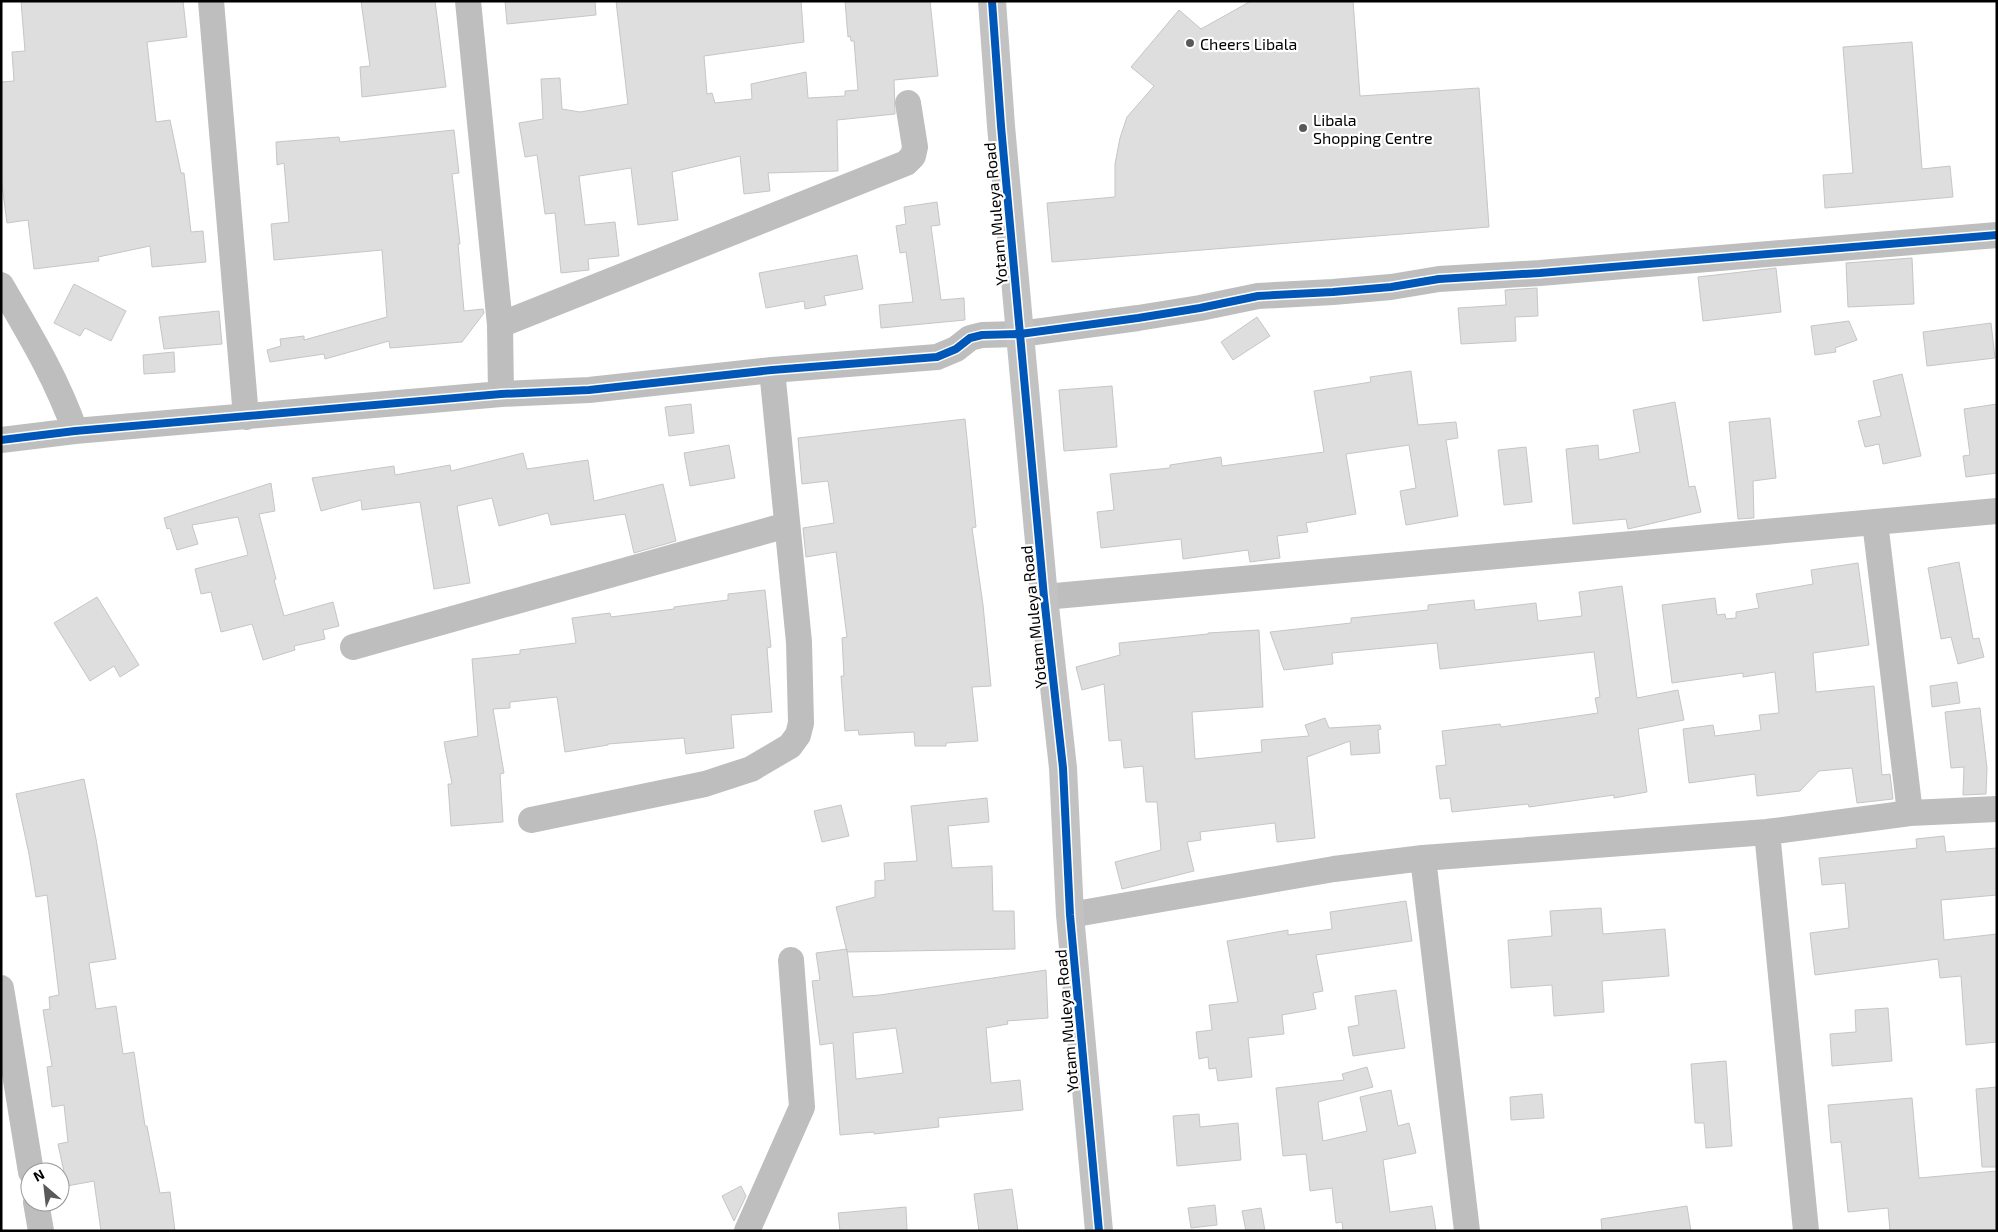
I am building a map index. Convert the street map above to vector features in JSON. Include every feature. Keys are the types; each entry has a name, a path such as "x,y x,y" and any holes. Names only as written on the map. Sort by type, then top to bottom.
{"street":[{"path":"211,1 246,417"},
{"path":"468,1 500,325 501,394"},
{"name":"Yotam Muleya Road","path":"992,1 1044,597 1063,768 1070,915 1099,1231"},
{"path":"500,325 906,163 913,156 915,147 908,104"},
{"path":"1,440 75,431 501,394 589,390 772,370 937,357 946,354 976,336 1020,334 1200,308 1258,296 1332,292 1391,287 1439,279 1540,274 1997,235"},
{"path":"1,285 47,365 60,391 75,431"},
{"path":"531,820 706,784 751,769 790,746 798,735 802,723 799,642 772,370"},
{"path":"1044,597 1997,511"},
{"path":"1875,522 1910,813"},
{"path":"353,647 787,525"},
{"path":"1070,915 1334,869 1423,858 1767,832 1910,813 1997,809"},
{"path":"1767,832 1806,1231"},
{"path":"1423,858 1467,1231"},
{"path":"747,1231 802,1107 791,960"},
{"path":"1,988 29,1162"},
{"path":"38,1212 41,1231"}],"building":[{"path":"21,1 183,1 187,37 147,42 156,122 170,120 181,173 184,173 191,232 203,231 206,262 152,267 150,246 98,257 99,261 34,269 28,220 7,223 1,177 1,82 14,81 12,52 25,51"},
{"path":"361,1 435,1 446,87 362,97 360,67 370,66"},
{"path":"505,1 595,1 596,15 507,24"},
{"path":"616,1 801,1 804,42 704,56 707,94 712,93 715,103 752,99 751,84 806,72 808,98 845,96 845,91 858,90 854,41 851,41 850,36 848,37 845,1 930,1 938,76 894,80 895,114 837,120 838,171 768,173 770,191 744,194 740,156 672,172 678,220 638,225 631,168 579,176 585,225 615,222 619,256 588,259 589,270 561,273 555,213 545,214 537,155 525,157 519,123 543,119 541,79 560,78 562,109 580,112 628,104"},
{"name":"Libala Shopping Centre","path":"1251,1 1353,1 1360,96 1479,88 1489,227 1052,262 1047,203 1115,197 1115,164 1120,138 1127,117 1154,86 1131,67 1179,10 1201,29"},
{"path":"1912,42 1922,169 1950,166 1953,197 1825,208 1823,175 1853,173 1843,47"},
{"path":"454,130 459,173 452,174 460,244 458,244 464,311 483,309 484,313 462,342 390,348 389,341 325,359 324,354 270,362 267,350 281,346 280,339 304,336 304,340 387,317 382,250 274,260 271,224 289,222 284,163 277,165 276,142 339,137 340,142"},
{"path":"937,202 940,225 931,226 941,300 964,298 965,320 881,328 879,305 913,302 906,252 900,253 896,226 906,224 904,207"},
{"path":"857,255 863,289 824,296 826,305 805,309 804,301 766,308 759,273"},
{"path":"1912,258 1914,304 1848,307 1846,263"},
{"path":"1776,268 1781,312 1703,321 1698,277"},
{"path":"74,284 126,311 111,341 85,328 80,336 54,323"},
{"path":"1537,288 1538,316 1515,317 1516,341 1461,344 1458,308 1506,305 1505,290"},
{"path":"219,311 222,344 164,349 159,317"},
{"path":"1257,317 1270,336 1233,360 1221,342"},
{"path":"1849,321 1857,340 1835,348 1836,352 1815,355 1811,326"},
{"path":"1991,323 1995,358 1927,366 1923,332"},
{"path":"174,352 175,372 144,374 143,355"},
{"path":"1411,371 1418,425 1456,422 1458,438 1446,440 1458,516 1406,525 1400,491 1416,488 1409,445 1346,454 1356,514 1306,523 1308,532 1277,536 1280,558 1250,562 1248,550 1183,559 1181,539 1101,548 1097,512 1114,510 1110,474 1170,468 1170,465 1221,457 1222,466 1324,452 1314,391 1371,382 1370,377"},
{"path":"1902,374 1921,456 1883,464 1879,444 1865,447 1858,421 1881,416 1873,381"},
{"path":"1112,386 1117,447 1064,451 1059,390"},
{"path":"1675,402 1689,487 1695,486 1701,512 1628,529 1626,519 1573,524 1566,449 1598,445 1599,460 1640,452 1633,410"},
{"path":"691,404 694,433 669,436 665,407"},
{"path":"1997,404 1997,473 1966,477 1963,456 1970,455 1964,409"},
{"path":"1770,418 1776,478 1753,481 1754,518 1738,519 1729,422"},
{"path":"965,419 976,527 972,528 983,605 991,686 972,687 978,741 946,743 946,746 915,746 914,732 859,735 858,730 845,731 841,676 844,676 842,638 847,637 836,552 806,557 803,528 834,523 828,481 802,484 798,438"},
{"path":"729,445 735,478 690,486 684,453"},
{"path":"1526,447 1532,502 1504,505 1498,450"},
{"path":"523,453 527,469 588,460 594,501 663,484 676,541 634,553 625,514 551,525 548,513 499,526 492,498 457,506 470,583 434,589 420,502 362,510 361,500 321,511 312,478 394,466 395,475 450,465 451,471"},
{"path":"271,483 275,511 259,514 284,616 333,602 339,626 323,630 325,639 294,646 295,650 263,660 252,624 221,632 211,592 201,594 195,569 248,555 238,517 192,525 198,544 177,550 170,528 167,529 164,518"},
{"path":"1959,562 1973,639 1979,638 1984,657 1958,664 1951,637 1941,639 1928,568"},
{"path":"1858,563 1869,645 1813,653 1816,692 1874,686 1882,775 1890,774 1893,799 1857,803 1852,768 1819,771 1800,791 1757,796 1755,774 1689,783 1683,729 1713,725 1715,736 1761,730 1759,715 1779,713 1775,672 1743,677 1743,673 1672,683 1662,605 1715,598 1717,615 1725,614 1726,619 1736,618 1736,612 1759,608 1756,594 1813,584 1811,570"},
{"path":"1622,586 1637,698 1678,690 1684,720 1638,729 1647,792 1614,798 1614,795 1529,807 1528,804 1452,812 1450,798 1440,799 1436,766 1446,765 1442,731 1500,724 1501,727 1598,713 1595,698 1600,697 1594,652 1440,669 1437,643 1332,653 1333,664 1284,670 1270,632 1351,623 1351,618 1428,610 1428,605 1474,600 1475,610 1536,603 1538,621 1582,616 1579,592"},
{"path":"765,590 771,647 767,648 772,712 731,715 734,748 686,754 684,738 608,744 565,752 557,697 510,702 510,708 493,709 504,773 500,774 503,822 451,826 448,784 452,784 444,742 478,736 472,659 520,654 520,650 576,643 572,618 610,613 611,617 674,609 674,607 728,600 728,594"},
{"path":"97,597 139,665 120,677 114,666 90,681 54,623"},
{"path":"1259,630 1263,707 1192,712 1195,759 1262,752 1261,740 1309,736 1305,725 1325,718 1329,728 1380,725 1381,729 1378,730 1380,753 1351,755 1350,741 1307,757 1315,838 1277,842 1275,823 1200,832 1201,840 1187,842 1194,871 1122,889 1115,862 1161,850 1157,802 1146,802 1143,766 1124,768 1121,740 1109,741 1104,684 1082,690 1076,667 1120,655 1119,643 1208,633"},
{"path":"1957,682 1960,703 1932,707 1930,686"},
{"path":"1980,708 1987,768 1986,794 1963,795 1964,767 1951,768 1945,712"},
{"path":"84,779 116,959 89,963 96,1009 116,1006 123,1054 134,1052 145,1126 147,1126 160,1193 170,1192 175,1231 101,1231 94,1181 70,1185 70,1162 62,1162 58,1144 68,1142 64,1105 52,1107 47,1067 52,1066 43,1010 50,1009 49,997 59,995 47,895 36,897 16,794"},
{"path":"987,798 989,822 948,826 952,868 992,866 993,911 1014,911 1015,949 847,952 836,907 875,897 875,881 885,880 884,863 917,861 911,806"},
{"path":"841,805 849,836 822,842 814,811"},
{"path":"1944,836 1946,852 1997,848 1997,895 1941,900 1944,940 1997,934 1997,1042 1966,1045 1961,976 1940,978 1938,959 1815,975 1810,933 1849,928 1845,883 1822,885 1819,858 1917,848 1916,839"},
{"path":"1406,901 1412,941 1316,955 1323,991 1313,993 1316,1009 1282,1015 1284,1034 1248,1038 1252,1077 1218,1081 1216,1068 1209,1069 1208,1057 1199,1059 1196,1032 1212,1030 1209,1005 1238,1002 1227,941 1288,930 1288,935 1332,929 1330,912"},
{"path":"1601,908 1603,934 1665,929 1669,976 1602,981 1604,1012 1554,1016 1552,985 1511,988 1508,940 1552,936 1550,911"},
{"path":"847,949 853,997 880,995 1046,970 1048,1018 1007,1021 1008,1024 986,1028 991,1083 1020,1080 1023,1110 938,1118 939,1127 874,1134 874,1132 840,1135 833,1043 820,1045 812,981 820,980 816,953","holes":["896,1028 903,1073 856,1079 853,1033"]},
{"path":"1396,990 1405,1048 1353,1056 1348,1027 1359,1025 1355,996"},
{"path":"1888,1008 1892,1061 1832,1066 1830,1034 1856,1032 1855,1010"},
{"path":"1726,1061 1732,1146 1706,1148 1704,1123 1695,1123 1691,1064"},
{"path":"1367,1067 1373,1087 1318,1102 1323,1141 1367,1131 1360,1097 1391,1090 1398,1126 1409,1123 1416,1153 1383,1160 1390,1212 1432,1206 1436,1231 1343,1231 1342,1222 1336,1223 1332,1188 1310,1191 1306,1154 1283,1156 1276,1088 1344,1080 1342,1074"},
{"path":"1997,1087 1997,1167 1982,1167 1976,1089"},
{"path":"1542,1094 1544,1118 1511,1120 1510,1097"},
{"path":"1912,1098 1919,1178 1997,1171 1997,1231 1890,1231 1888,1208 1848,1212 1841,1142 1831,1143 1828,1105"},
{"path":"1199,1114 1200,1127 1238,1123 1241,1160 1177,1166 1173,1116"},
{"path":"741,1186 746,1196 734,1221 722,1196"},
{"path":"1012,1189 1018,1231 979,1231 974,1194"},
{"path":"1215,1205 1217,1225 1191,1228 1188,1208"},
{"path":"1687,1206 1691,1231 1602,1231 1601,1219"},
{"path":"906,1207 907,1231 840,1231 838,1213"},
{"path":"1261,1208 1265,1231 1246,1231 1242,1211"}],"cycle path":[{"path":"992,1 1001,126 1044,597 1063,768 1070,915 1099,1231"},
{"path":"1,440 75,431 501,394 589,390 772,370 937,357 956,349 970,338 982,335 1020,334 1138,318 1258,296 1333,292 1391,287 1439,279 1540,273 1997,235"}],"place":[{"name":"Cheers Libala","path":"1190,43"},
{"name":"Libala Shopping Centre","path":"1303,128"}]}
